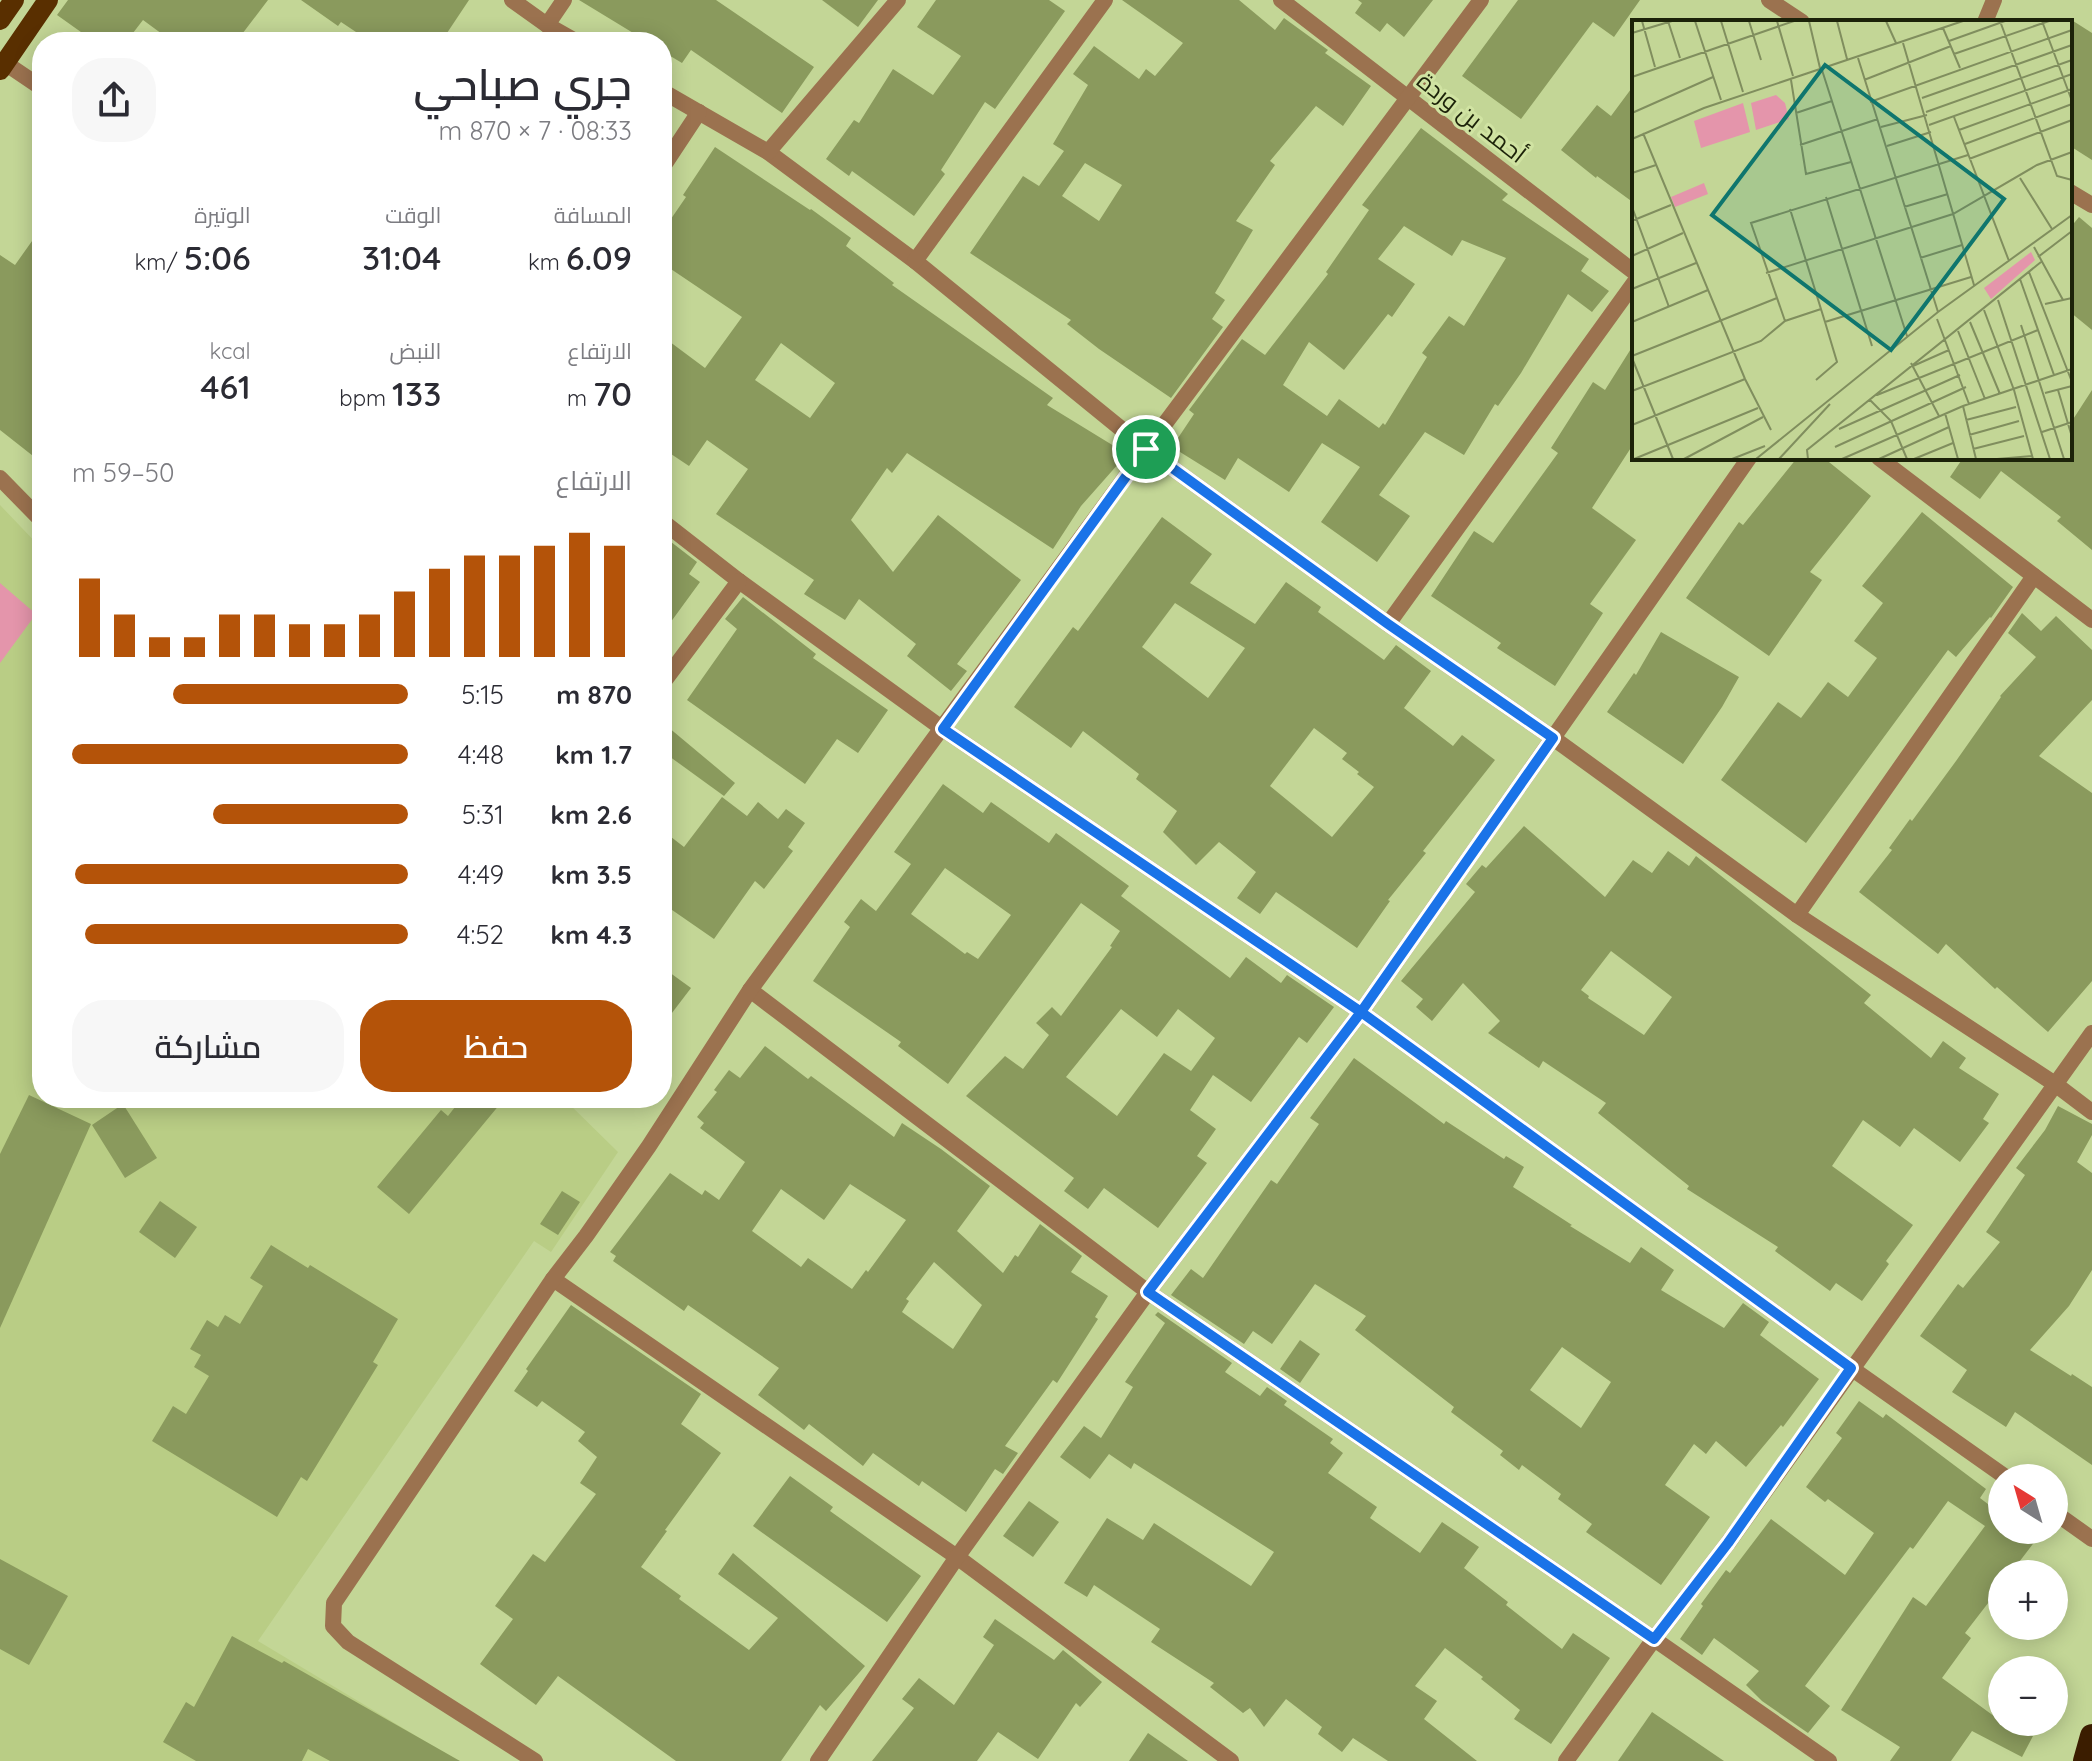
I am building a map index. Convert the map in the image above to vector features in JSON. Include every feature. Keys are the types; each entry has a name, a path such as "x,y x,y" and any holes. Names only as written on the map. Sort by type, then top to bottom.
{"highway":[{"path":"2085,1761 2092,1736"}],"main road":[{"path":"0,20 14,0"},
{"path":"2,66 48,0"}],"street":[{"path":"512,0 559,32"},
{"path":"547,25 564,0"},
{"path":"768,152 898,0"},
{"path":"915,261 1105,0"},
{"name":"أحمد بن وردة","path":"1281,0 1632,270"},
{"path":"535,1761 348,1642 333,1626 334,1603 553,1279 649,1146 750,990 1146,449 1481,0"},
{"path":"1769,0 1799,20"},
{"path":"1986,20 1994,0"},
{"path":"2,66 32,82"},
{"path":"672,97 768,152 915,261 1146,449 1388,624 1553,738 1797,915 2055,1084 2092,1112"},
{"path":"672,153 699,112"},
{"path":"2072,193 2092,205"},
{"path":"1388,624 1632,286"},
{"path":"818,1761 957,1557 1148,1292 1361,1012 1748,460"},
{"path":"1882,460 2092,620"},
{"path":"0,478 32,511"},
{"path":"672,529 943,729 1361,1012 1988,1465"},
{"path":"1797,915 2034,576"},
{"path":"672,671 739,581"},
{"path":"750,990 1148,1292 1829,1761"},
{"path":"1566,1761 1728,1543 2092,1033"},
{"path":"553,1279 957,1557 1231,1761"},
{"path":"2068,1522 2092,1539"}],"shaded area":[{"path":"0,505 32,539 32,1108 573,1108 618,1152 551,1252 534,1241 258,1641 458,1761 0,1761"},
{"path":"0,583 32,611 32,619 0,663"}],"building":[{"path":"68,0 268,0 244,32 159,32 143,20 134,32 81,32 57,15"},
{"path":"301,0 469,0 448,32 356,32 341,22 338,26"},
{"path":"579,0 716,0 814,67 782,113 691,50 682,63 672,57 672,32 632,32"},
{"path":"822,0 878,0 858,27"},
{"path":"936,0 1049,0 1065,11 995,109 985,102 941,170 945,174 914,216 852,171 849,176 826,159 854,120 859,123 893,69 933,95 961,56 917,27"},
{"path":"1122,0 1239,0 1275,30 1284,18 1371,86 1343,126 1316,106 1270,161 1275,165 1236,221 1253,230 1215,293 1225,300 1212,319 1223,327 1171,398 1067,324 1071,320 970,253 1023,176 1039,186 1064,151 1053,144 1088,85 1073,74 1094,46 1139,79 1146,69 1155,76 1183,43","holes":["1085,163 1122,185 1099,221 1062,196"]},
{"path":"1358,0 1433,0 1404,37 1387,23 1380,32 1355,13 1362,3"},
{"path":"1518,0 1640,0 1614,37 1593,22 1521,119 1462,76"},
{"path":"2072,20 2092,33 2092,160 2072,147"},
{"path":"1632,88 1632,202 1561,150 1597,105 1611,116"},
{"path":"1421,128 1508,194 1502,200 1589,259 1581,271 1609,291 1592,312 1568,294 1521,373 1498,406 1495,404 1464,455 1425,432 1379,495 1410,516 1377,562 1321,522 1360,467 1322,443 1289,492 1238,458 1225,480 1172,447 1194,414 1189,410 1242,339 1265,355 1328,274 1326,272 1369,210 1362,205","holes":["1404,226 1452,256 1462,240 1506,258 1464,326 1449,316 1422,353 1427,357 1385,425 1383,423 1379,428 1339,399 1327,416 1283,385 1309,342 1344,370 1388,314 1392,317 1415,284 1378,259"]},
{"path":"715,147 851,238 846,246 894,283 892,285 1053,398 1047,405 1127,454 1081,506 1053,549 907,453 892,473 887,468 851,520 893,572 938,515 1021,580 957,664 967,671 951,691 907,656 916,644 859,599 845,620 804,594 814,580 716,514 748,469 707,440 689,466 672,455 672,343 705,368 742,317 672,270 672,217 686,197 683,195","holes":["781,343 835,383 810,418 755,380"]},
{"path":"2079,217 2092,228 2092,330 2072,314 2072,226"},
{"path":"32,241 32,455 0,430 0,255 15,265"},
{"path":"1632,347 1632,446 1592,508 1636,540 1590,604 1603,613 1555,686 1497,648 1501,643 1431,596 1474,531 1493,543 1558,453 1551,448 1593,382 1605,390"},
{"path":"2092,390 2092,550 2057,521 2061,517 2001,471 1980,499 1950,477 1962,460 2072,460 2072,421"},
{"path":"1795,460 1826,460 1871,496 1810,572 1822,580 1769,656 1686,598 1739,522 1743,525"},
{"path":"1922,512 2013,587 1991,618 1956,657 1948,650 1806,843 1721,780 1778,702 1801,718 1828,682 1848,697 1877,658 1854,641 1883,603 1862,586"},
{"path":"1162,517 1212,554 1190,583 1255,624 1286,582 1321,607 1318,612 1384,660 1396,645 1431,671 1404,708 1453,746 1462,735 1495,760 1423,851 1426,853 1388,900 1357,948 1276,892 1260,914 1237,898 1256,872 1219,842 1196,865 1163,832 1177,811 1136,779 1139,774 1083,731 1071,748 1014,707 1073,627 1078,631","holes":["1175,603 1245,648 1208,698 1142,647","1314,728 1347,753 1342,759 1374,787 1332,837 1270,786"]},
{"path":"672,543 697,562 689,574 700,582 672,620"},
{"path":"743,597 816,654 813,658 888,710 858,753 837,739 805,784 687,700 737,629 725,619"},
{"path":"2022,613 2041,631 2056,616 2092,650 2092,700 2039,756 2092,793 2092,981 2048,1032 1946,944 1938,954 1859,892 2000,696 2036,657 2008,633"},
{"path":"1661,632 1739,677 1683,764 1607,712 1634,673 1636,675"},
{"path":"672,730 735,783 724,796 672,758"},
{"path":"943,784 983,813 991,802 1049,843 1056,833 1129,886 1121,896 1230,978 1246,957 1281,983 1287,975 1334,1007 1307,1043 1299,1037 1251,1102 1213,1075 1190,1110 1216,1129 1197,1156 1207,1163 1158,1228 1104,1188 1088,1209 1064,1191 1074,1178 966,1096 1005,1056 1023,1069 1049,1035 1036,1023 1052,1007 1061,1016 1112,947 1120,931 1081,903 948,1084 898,1046 901,1042 813,981 850,927 844,922 861,899 876,911 911,864 894,852","holes":["945,868 1011,915 978,959 967,952 965,954 911,914","1121,1009 1157,1037 1178,1009 1215,1038 1191,1071 1164,1053 1117,1116 1066,1077"]},
{"path":"722,797 747,816 758,802 778,819 786,809 805,823 788,847 793,851 764,889 755,881 714,939 672,910 672,838 684,847"},
{"path":"1524,826 1605,897 1633,860 1652,873 1668,851 1689,866 1696,856 1871,995 1864,1003 1931,1058 1943,1041 1966,1058 1959,1068 1999,1094 1983,1119 1989,1123 1960,1162 1914,1128 1900,1147 1863,1120 1832,1166 1913,1225 1862,1301 1836,1283 1830,1291 1775,1251 1778,1247 1687,1189 1689,1186 1598,1113 1606,1103 1543,1061 1539,1068 1488,1033 1500,1021 1463,983 1432,1021 1416,1007 1423,999 1401,981 1475,892 1466,884 1482,865 1486,868","holes":["1611,951 1672,997 1644,1035 1588,998 1581,990"]},
{"path":"672,974 691,988 672,1013"},
{"path":"765,1046 894,1137 902,1123 990,1186 957,1231 1003,1273 1040,1224 1082,1256 1071,1272 1108,1296 1095,1317 1098,1319 1057,1383 1053,1380 1005,1446 1018,1453 1003,1474 995,1469 966,1512 922,1481 919,1486 873,1453 863,1466 809,1424 804,1430 758,1395 779,1368 688,1305 684,1311 613,1261 616,1256 610,1252 670,1173 702,1195 705,1190 719,1200 745,1162 700,1128 704,1123 697,1117 717,1092 714,1090 729,1070 740,1078","holes":["850,1184 906,1220 852,1289 808,1258 801,1267 752,1231 781,1189 824,1220","934,1262 982,1305 953,1349 902,1312 909,1301 906,1299"]},
{"path":"1354,1058 1444,1124 1446,1121 1504,1159 1506,1156 1524,1167 1513,1187 1570,1226 1630,1263 1641,1247 1674,1270 1661,1290 1724,1328 1743,1303 1769,1322 1760,1335 1819,1379 1783,1427 1781,1425 1746,1467 1716,1441 1706,1454 1694,1444 1665,1485 1710,1517 1661,1585 1586,1532 1592,1524 1558,1499 1561,1494 1522,1465 1519,1470 1500,1455 1503,1451 1451,1412 1454,1407 1355,1330 1366,1316 1315,1284 1272,1344 1253,1331 1244,1344 1171,1295 1191,1269 1203,1278 1271,1180 1277,1184 1319,1124 1310,1118","holes":["1562,1347 1611,1382 1581,1428 1530,1390"]},
{"path":"29,1095 32,1096 32,1108 57,1108 91,1124 0,1328 0,1154"},
{"path":"2058,1106 2092,1124 2092,1135 2077,1162 2092,1173 2092,1270 2069,1306 2030,1350 2092,1387 2092,1465 2015,1412 2006,1427 1952,1392 1967,1370 1920,1336 1958,1284 1963,1288 2000,1242 1986,1232 2025,1175 2016,1168 2045,1130"},
{"path":"117,1108 126,1108 157,1158 125,1178 92,1125"},
{"path":"454,1108 497,1108 409,1214 377,1187 441,1110 448,1116"},
{"path":"562,1191 580,1202 558,1235 540,1224"},
{"path":"160,1201 197,1227 175,1258 139,1232"},
{"path":"271,1245 398,1319 373,1362 378,1365 307,1481 301,1477 277,1517 152,1441 173,1406 186,1414 209,1376 194,1367 201,1355 190,1349 207,1320 218,1327 225,1315 240,1324 263,1286 250,1278"},
{"path":"571,1305 701,1394 681,1424 721,1453 641,1567 749,1650 778,1618 718,1574 733,1553 865,1666 826,1711 820,1705 781,1761 676,1761 558,1676 536,1705 480,1664 513,1619 495,1606 533,1554 545,1562 596,1494 580,1483 597,1457 578,1441 585,1432 542,1401 537,1407 514,1391"},
{"path":"1158,1312 1232,1363 1225,1372 1260,1396 1267,1387 1287,1401 1284,1405 1333,1439 1330,1443 1343,1453 1328,1473 1377,1507 1370,1518 1420,1553 1442,1522 1479,1547 1464,1568 1508,1602 1506,1605 1562,1649 1573,1633 1610,1658 1551,1744 1514,1719 1520,1710 1445,1648 1415,1686 1437,1701 1424,1719 1477,1761 1388,1761 1353,1738 1342,1752 1318,1734 1322,1727 1286,1699 1264,1727 1250,1708 1243,1713 1210,1687 1214,1683 1151,1642 1160,1629 1094,1585 1087,1597 1064,1583 1107,1518 1143,1540 1154,1523 1251,1586 1274,1552 1134,1463 1131,1469 1109,1454 1090,1479 1060,1457 1084,1426 1101,1438 1133,1387 1125,1382 1165,1323 1155,1315"},
{"path":"1300,1340 1320,1354 1300,1383 1280,1369"},
{"path":"1859,1401 1883,1418 1886,1414 1986,1489 1980,1498 1988,1504 1988,1544 2033,1544 2021,1560 1988,1560 1988,1603 1965,1633 1971,1638 1942,1678 1988,1712 1988,1736 2033,1736 2022,1757 1972,1731 1951,1761 1890,1761 1900,1747 1841,1710 1913,1597 1926,1606 1985,1526 1948,1501 1805,1686 1830,1706 1808,1733 1762,1701 1746,1685 1759,1671 1714,1638 1702,1655 1680,1639 1726,1570 1730,1573 1771,1519 1845,1575 1874,1533 1806,1487 1842,1438 1836,1433"},
{"path":"790,1476 833,1507 830,1511 921,1576 887,1622 753,1526"},
{"path":"1029,1501 1059,1522 1033,1557 1003,1536"},
{"path":"0,1559 68,1596 29,1665 0,1649"},
{"path":"995,1619 1054,1660 1063,1650 1102,1682 1080,1707 1076,1703 1038,1759 998,1732 977,1761 872,1761 914,1708 902,1699 919,1678 954,1705 994,1645 983,1637"},
{"path":"232,1636 282,1663 284,1661 460,1761 330,1761 308,1749 302,1761 196,1761 163,1742 186,1702 194,1707"},
{"path":"1652,1712 1724,1761 1618,1761"},
{"path":"1148,1733 1188,1761 1129,1761"}],"route":[{"path":"1146,449 943,729 1361,1012 1851,1368 1728,1543 1654,1639 1148,1292 1361,1012 1553,738 1388,624 1146,449"}]}
